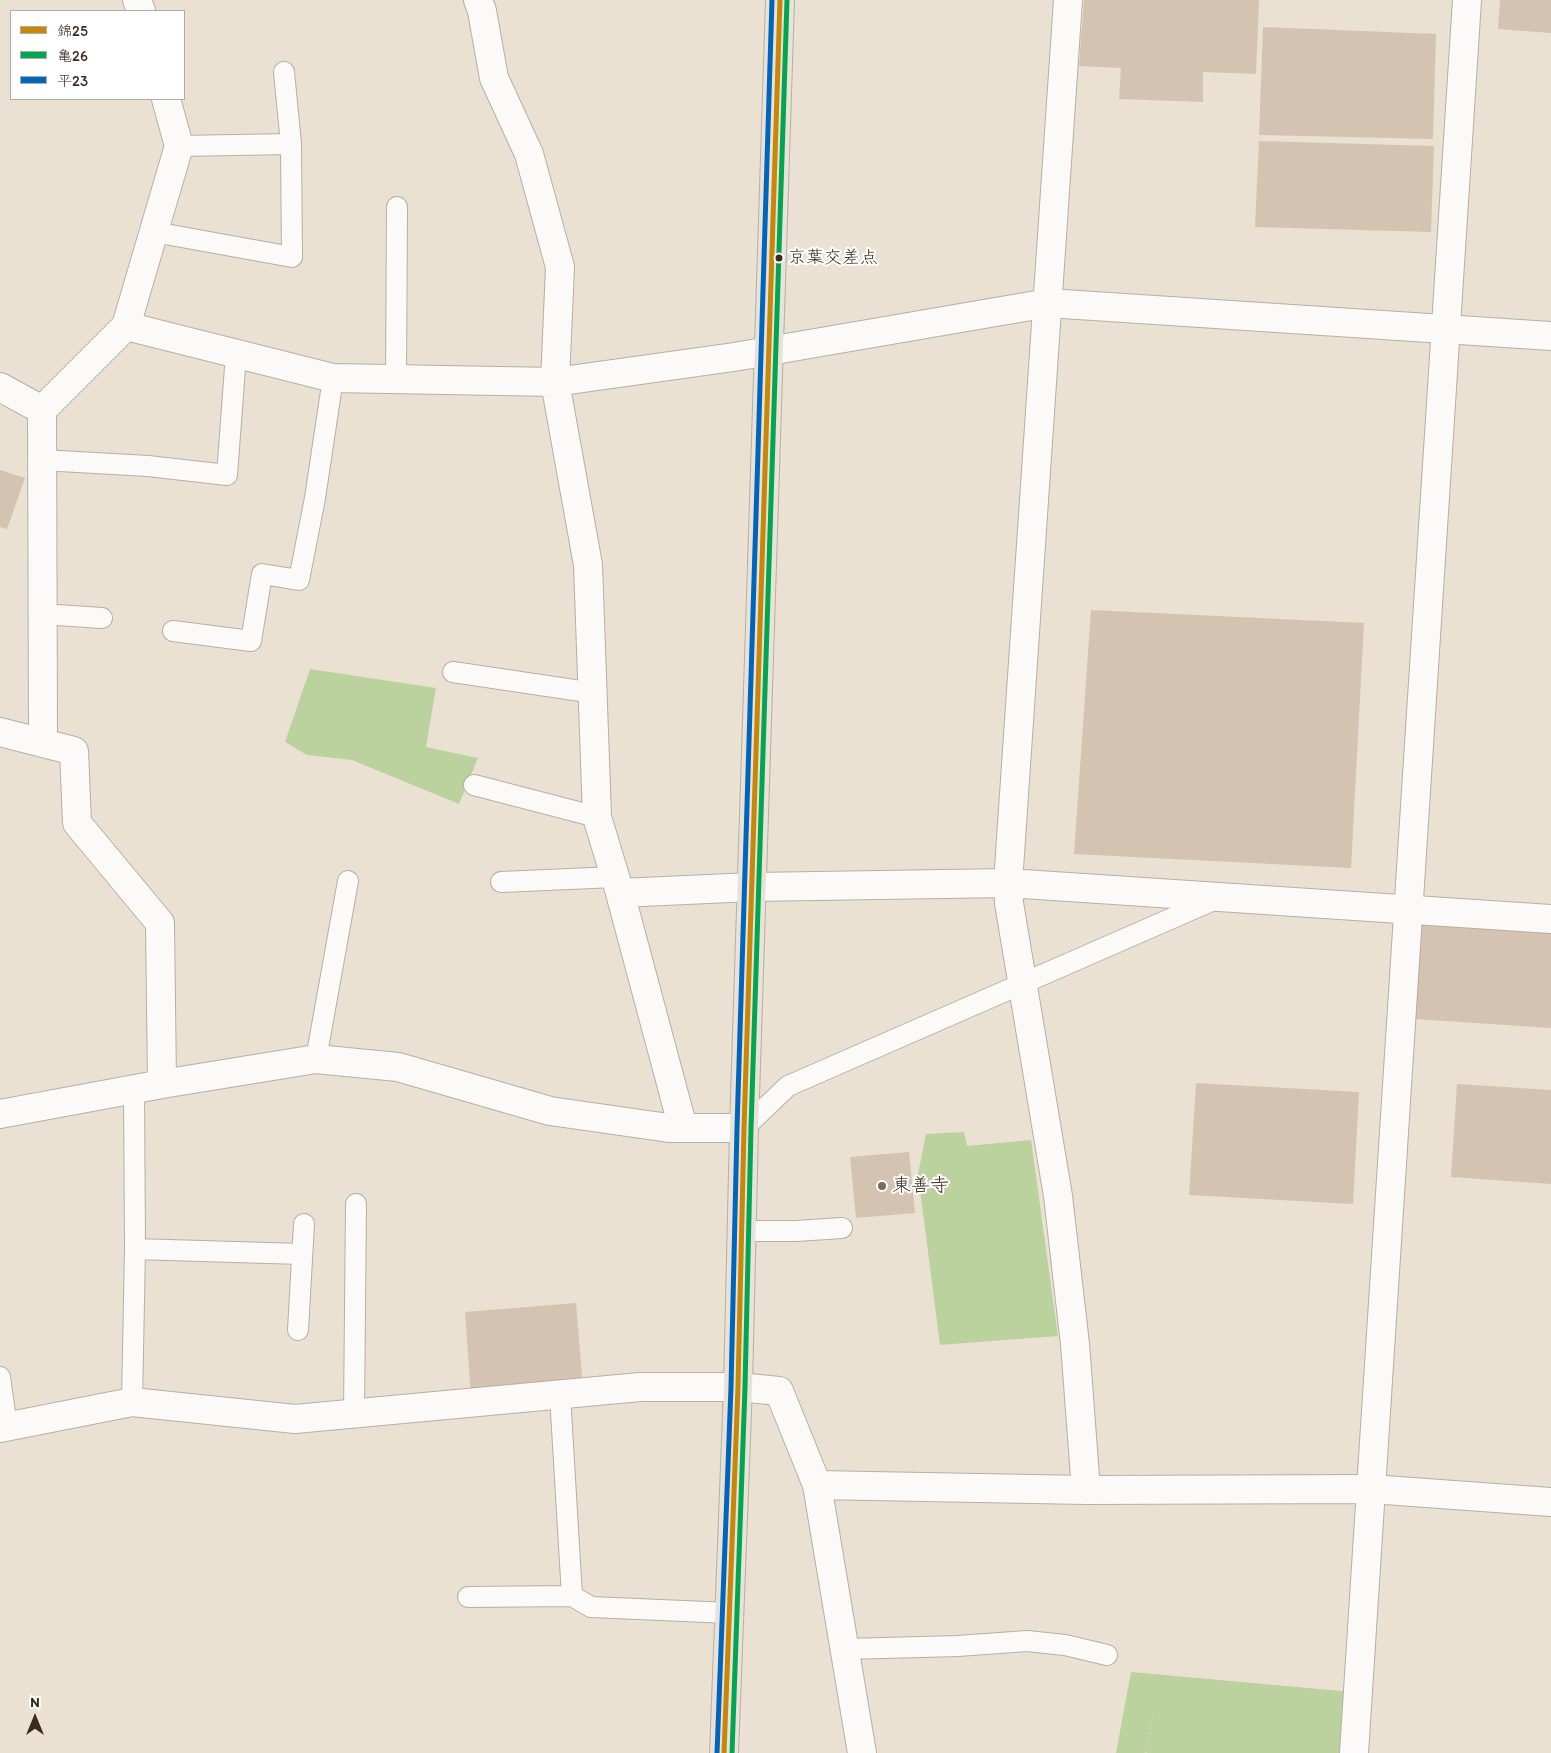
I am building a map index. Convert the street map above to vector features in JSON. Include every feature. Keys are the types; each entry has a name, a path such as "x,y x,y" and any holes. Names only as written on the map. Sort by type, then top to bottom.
{"main road":[{"path":"724,1753 738,1387 744,1128 780,0"}],"street":[{"path":"478,0 482,11 494,78 529,154 560,267 555,382 588,565 597,816 683,1128"},
{"path":"1068,0 1008,883 1009,903 1058,1196 1075,1344 1086,1490"},
{"path":"1354,1753 1467,0"},
{"path":"43,742 42,410 126,326 179,146 166,100"},
{"path":"126,326 333,378 555,382 768,352 1048,302 1551,336"},
{"path":"0,387 42,410"},
{"path":"0,732 74,751 77,823 160,923 162,1084"},
{"path":"617,885 752,887 1008,883 1551,919"},
{"path":"0,1114 162,1084 316,1059 398,1067 550,1111 683,1128 744,1128"},
{"path":"3,1428 132,1402 295,1419 640,1387 738,1387 779,1391 817,1485 862,1753"},
{"path":"817,1485 1086,1490 1371,1489 1551,1502"}],"lane":[{"path":"154,232 292,257 291,144 284,72"},
{"path":"179,146 291,144"},
{"path":"396,380 397,207"},
{"path":"42,460 148,466 227,475 236,354"},
{"path":"173,631 251,642 262,574 300,580 315,498 333,378"},
{"path":"42,614 102,618"},
{"path":"453,672 594,693"},
{"path":"474,785 597,816"},
{"path":"316,1059 348,881"},
{"path":"501,882 617,885"},
{"path":"744,1128 788,1086 1220,897"},
{"path":"132,1402 135,1249 134,1089"},
{"path":"354,1414 356,1204"},
{"path":"298,1330 304,1224"},
{"path":"742,1231 796,1231 842,1228"},
{"path":"135,1249 302,1254"},
{"path":"0,1377 3,1428"},
{"path":"560,1395 572,1596"},
{"path":"468,1597 572,1596 590,1607 730,1613"},
{"path":"845,1649 958,1646 1027,1641 1065,1645 1107,1655"}],"path":[{"path":"1146,1753 1152,1716"}],"green space":[{"path":"310,669 436,688 426,747 478,758 459,804 352,760 307,755 285,742"},
{"path":"964,1132 967,1146 1031,1140 1058,1336 940,1345 918,1174 926,1134"},
{"path":"1131,1672 1352,1692 1347,1753 1116,1753"}],"building":[{"path":"1084,0 1259,0 1256,74 1203,72 1203,102 1119,99 1121,68 1079,66"},
{"path":"1500,0 1551,0 1551,33 1498,29"},
{"path":"1263,27 1436,34 1433,139 1259,135"},
{"path":"1259,141 1434,146 1431,232 1255,227"},
{"path":"0,470 25,478 7,529 0,527"},
{"path":"1091,610 1364,623 1351,868 1074,854"},
{"path":"1420,925 1551,932 1551,1028 1414,1019"},
{"path":"1196,1083 1359,1092 1353,1204 1189,1195"},
{"path":"1457,1084 1551,1090 1551,1184 1451,1177"},
{"path":"909,1152 915,1213 856,1218 850,1157"},
{"path":"576,1303 583,1387 471,1396 465,1312"}],"transit line":[{"name":"平23","path":"717,1753 731,1387 737,1128 772,0"},
{"name":"錦25","path":"724,1753 738,1387 744,1128 780,0"},
{"name":"亀26","path":"732,1753 745,1387 751,1128 787,0"}],"place":[{"name":"京葉交差点","path":"779,258"},
{"name":"東善寺","path":"882,1186"}]}
